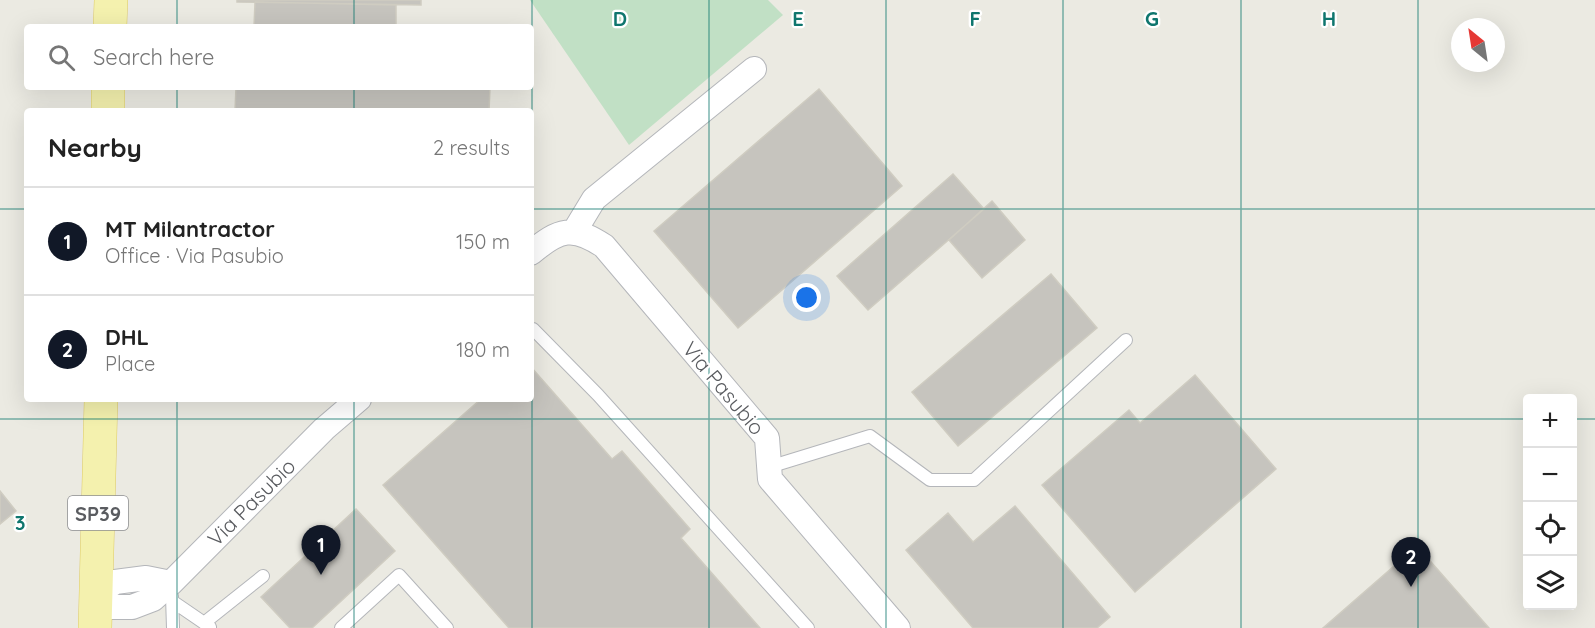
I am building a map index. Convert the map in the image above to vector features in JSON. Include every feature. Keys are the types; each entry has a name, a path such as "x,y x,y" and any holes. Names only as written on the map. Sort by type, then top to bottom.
{"main road":[{"path":"110,24 111,0"},
{"path":"108,90 108,108"},
{"name":"SP39","path":"95,628 101,402"}],"street":[{"path":"534,251 558,234 574,232 594,199 754,69"},
{"name":"Via Pasubio","path":"574,232 589,237 604,246 767,438 770,479 898,628"},
{"name":"Via Pasubio","path":"172,592 324,429 356,402"},
{"path":"96,595 114,582 146,578 172,592"}],"lane":[{"path":"534,330 598,395 808,628"},
{"path":"769,466 870,436 930,480 974,480 1126,340"},
{"path":"172,592 207,626 263,576"},
{"path":"341,628 399,576 447,628"},
{"path":"172,592 173,628"}],"green space":[{"path":"530,0 768,0 783,15 629,145"}],"building":[{"path":"237,0 421,0 421,5 237,2"},
{"path":"255,2 396,5 396,24 254,24"},
{"path":"819,89 902,186 738,328 654,231"},
{"path":"236,90 490,90 489,108 235,108"},
{"path":"953,174 984,209 868,310 837,276"},
{"path":"992,201 1025,240 982,278 949,240"},
{"path":"1051,274 1097,328 958,446 912,392"},
{"path":"534,370 612,459 622,451 690,529 681,538 760,628 509,628 383,485 478,402 534,402"},
{"path":"1195,375 1276,469 1135,592 1042,485 1129,410 1140,423"},
{"path":"0,491 16,511 0,524"},
{"path":"1015,506 1110,617 1097,628 973,628 906,550 948,513 973,542"},
{"path":"356,509 395,551 312,628 290,628 261,597"},
{"path":"1417,546 1489,628 1323,628"}],"place":[{"name":"MT Milantractor","path":"321,575"},
{"name":"DHL","path":"1411,587"}]}
